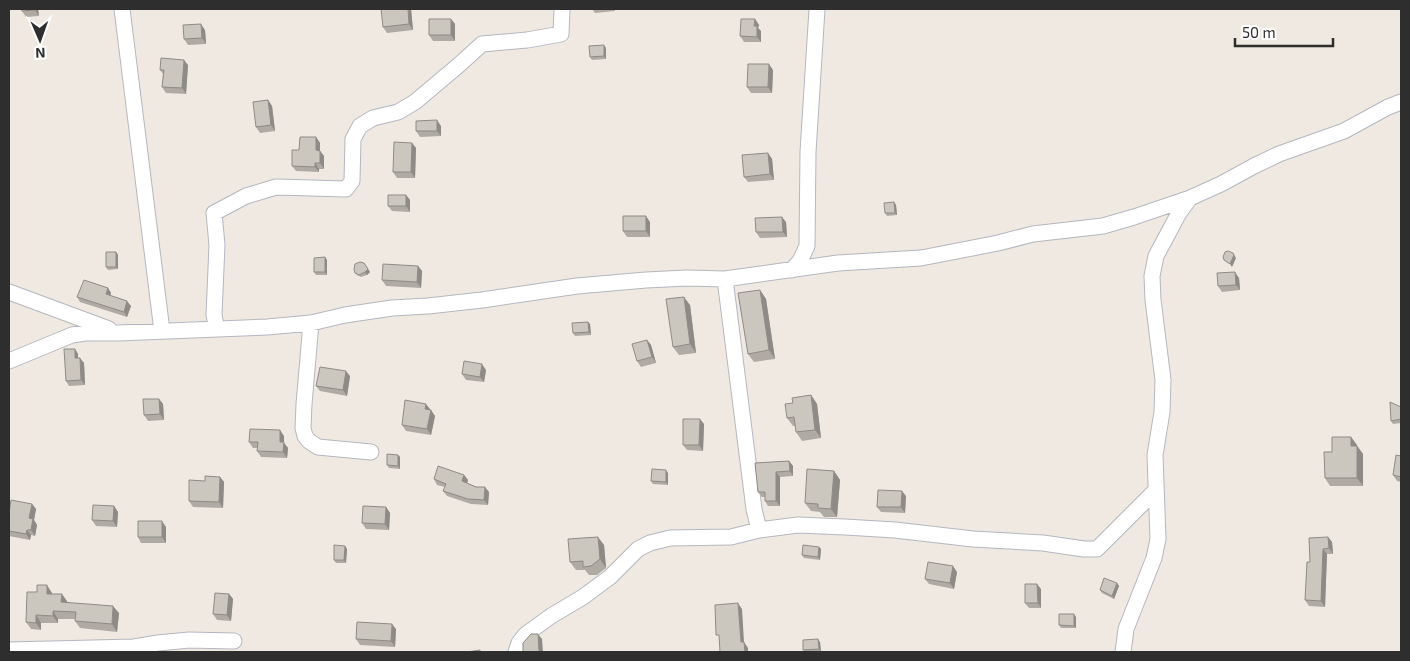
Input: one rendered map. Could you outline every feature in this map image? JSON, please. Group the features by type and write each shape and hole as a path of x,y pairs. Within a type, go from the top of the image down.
{"street":[{"path":"122,9 162,331"},
{"path":"217,329 214,315 217,244 214,214 246,196 276,187 346,189 352,181 353,138 360,126 373,118 398,112 415,102 482,44 527,40 561,34 562,9"},
{"path":"792,270 800,261 806,246 808,152 817,9"},
{"path":"9,361 72,335 86,333 266,327 311,323 345,315 392,308 482,300 577,286 646,280 725,279 838,263 921,258 1033,234 1103,226 1190,198 1280,154 1344,131 1401,102"},
{"path":"1123,652 1126,629 1151,566 1158,532 1155,455 1162,412 1163,380 1153,300 1152,276 1156,256 1179,213 1190,198"},
{"path":"725,279 754,508 759,530"},
{"path":"9,292 118,333"},
{"path":"311,323 304,404 305,436 318,447 371,452"},
{"path":"516,652 524,634 583,597 610,577 638,549 650,543 670,538 731,537 759,530 798,525 895,530 1043,543 1084,549 1097,548 1156,490"},
{"path":"9,650 134,647 188,640 234,641"}],"building":[{"path":"21,9 34,9 35,10 22,11"},
{"path":"381,9 408,9 409,24 383,27"},
{"path":"429,19 451,19 451,35 429,35"},
{"path":"741,19 755,19 754,26 757,26 757,37 740,36"},
{"path":"201,24 202,38 184,39 183,25"},
{"path":"604,45 604,56 590,57 589,46"},
{"path":"161,58 184,60 182,88 162,87 164,70 160,70"},
{"path":"748,64 769,64 768,87 747,87"},
{"path":"268,100 271,125 256,127 253,102"},
{"path":"437,120 437,131 416,131 416,121"},
{"path":"300,137 316,137 316,150 320,151 320,163 315,163 315,167 292,166 292,150 299,150"},
{"path":"394,142 412,143 411,172 393,172"},
{"path":"768,153 770,174 744,177 742,155"},
{"path":"388,195 406,195 406,206 388,206"},
{"path":"894,202 895,213 885,213 884,203"},
{"path":"623,216 646,216 646,231 623,231"},
{"path":"782,217 783,232 756,232 755,218"},
{"path":"1228,251 1234,255 1230,264 1223,257 1225,252"},
{"path":"106,252 116,252 116,267 106,267"},
{"path":"325,257 325,272 314,272 314,258"},
{"path":"364,263 368,269 359,275 355,273 354,269 355,264"},
{"path":"383,264 418,266 417,282 382,280"},
{"path":"1235,272 1236,285 1218,286 1217,273"},
{"path":"84,280 108,288 106,294 127,301 124,312 77,297"},
{"path":"760,290 769,350 748,354 738,293"},
{"path":"684,297 690,344 673,347 666,299"},
{"path":"588,322 589,332 573,333 572,323"},
{"path":"647,340 652,357 637,361 632,344"},
{"path":"64,349 75,349 75,358 80,358 81,380 66,381"},
{"path":"464,361 482,364 480,377 462,374"},
{"path":"320,367 346,371 343,390 316,386"},
{"path":"811,395 815,430 796,432 794,417 787,418 785,404 793,403 792,398"},
{"path":"143,399 159,399 160,414 144,415"},
{"path":"405,400 426,404 425,409 431,410 427,429 402,425"},
{"path":"1390,402 1401,407 1401,419 1391,421"},
{"path":"683,419 700,419 699,445 683,445"},
{"path":"250,429 280,430 280,442 284,442 283,452 257,451 258,442 249,442"},
{"path":"1332,437 1351,437 1351,446 1357,446 1357,478 1325,478 1324,452 1332,452"},
{"path":"387,454 398,455 398,466 387,465"},
{"path":"1396,455 1401,456 1401,477 1393,475"},
{"path":"789,461 790,471 776,472 776,501 765,501 765,492 758,492 755,463"},
{"path":"438,466 464,475 462,481 476,487 485,487 484,500 468,499 443,491 446,484 434,479"},
{"path":"652,469 666,470 666,482 651,481"},
{"path":"807,469 834,471 831,509 818,508 818,504 805,503"},
{"path":"205,476 220,477 219,502 189,501 189,480 205,481"},
{"path":"878,490 902,491 901,507 877,507"},
{"path":"11,500 32,504 29,518 33,519 31,530 27,530 26,534 9,531"},
{"path":"93,505 114,506 113,521 92,520"},
{"path":"363,506 386,507 385,524 362,523"},
{"path":"138,521 162,521 162,537 138,537"},
{"path":"598,537 600,559 591,566 583,567 583,561 570,562 568,539"},
{"path":"1328,537 1329,548 1323,549 1321,601 1305,600 1307,562 1310,562 1309,538"},
{"path":"334,545 345,546 344,560 334,560"},
{"path":"803,545 819,547 818,557 802,555"},
{"path":"928,562 953,566 950,583 925,579"},
{"path":"1104,578 1117,583 1112,596 1100,590"},
{"path":"1025,584 1037,584 1038,603 1025,603"},
{"path":"37,585 47,585 47,594 62,594 61,602 113,606 112,624 75,621 76,612 53,611 53,616 36,615 36,623 26,622 27,592 37,592"},
{"path":"215,593 229,594 227,615 213,614"},
{"path":"738,603 741,642 744,642 745,652 720,652 719,635 716,635 715,605"},
{"path":"1059,614 1074,614 1074,626 1059,625"},
{"path":"357,622 392,624 391,641 356,639"},
{"path":"531,634 538,634 539,652 523,652 523,643"},
{"path":"818,639 819,649 803,650 803,640"}]}
